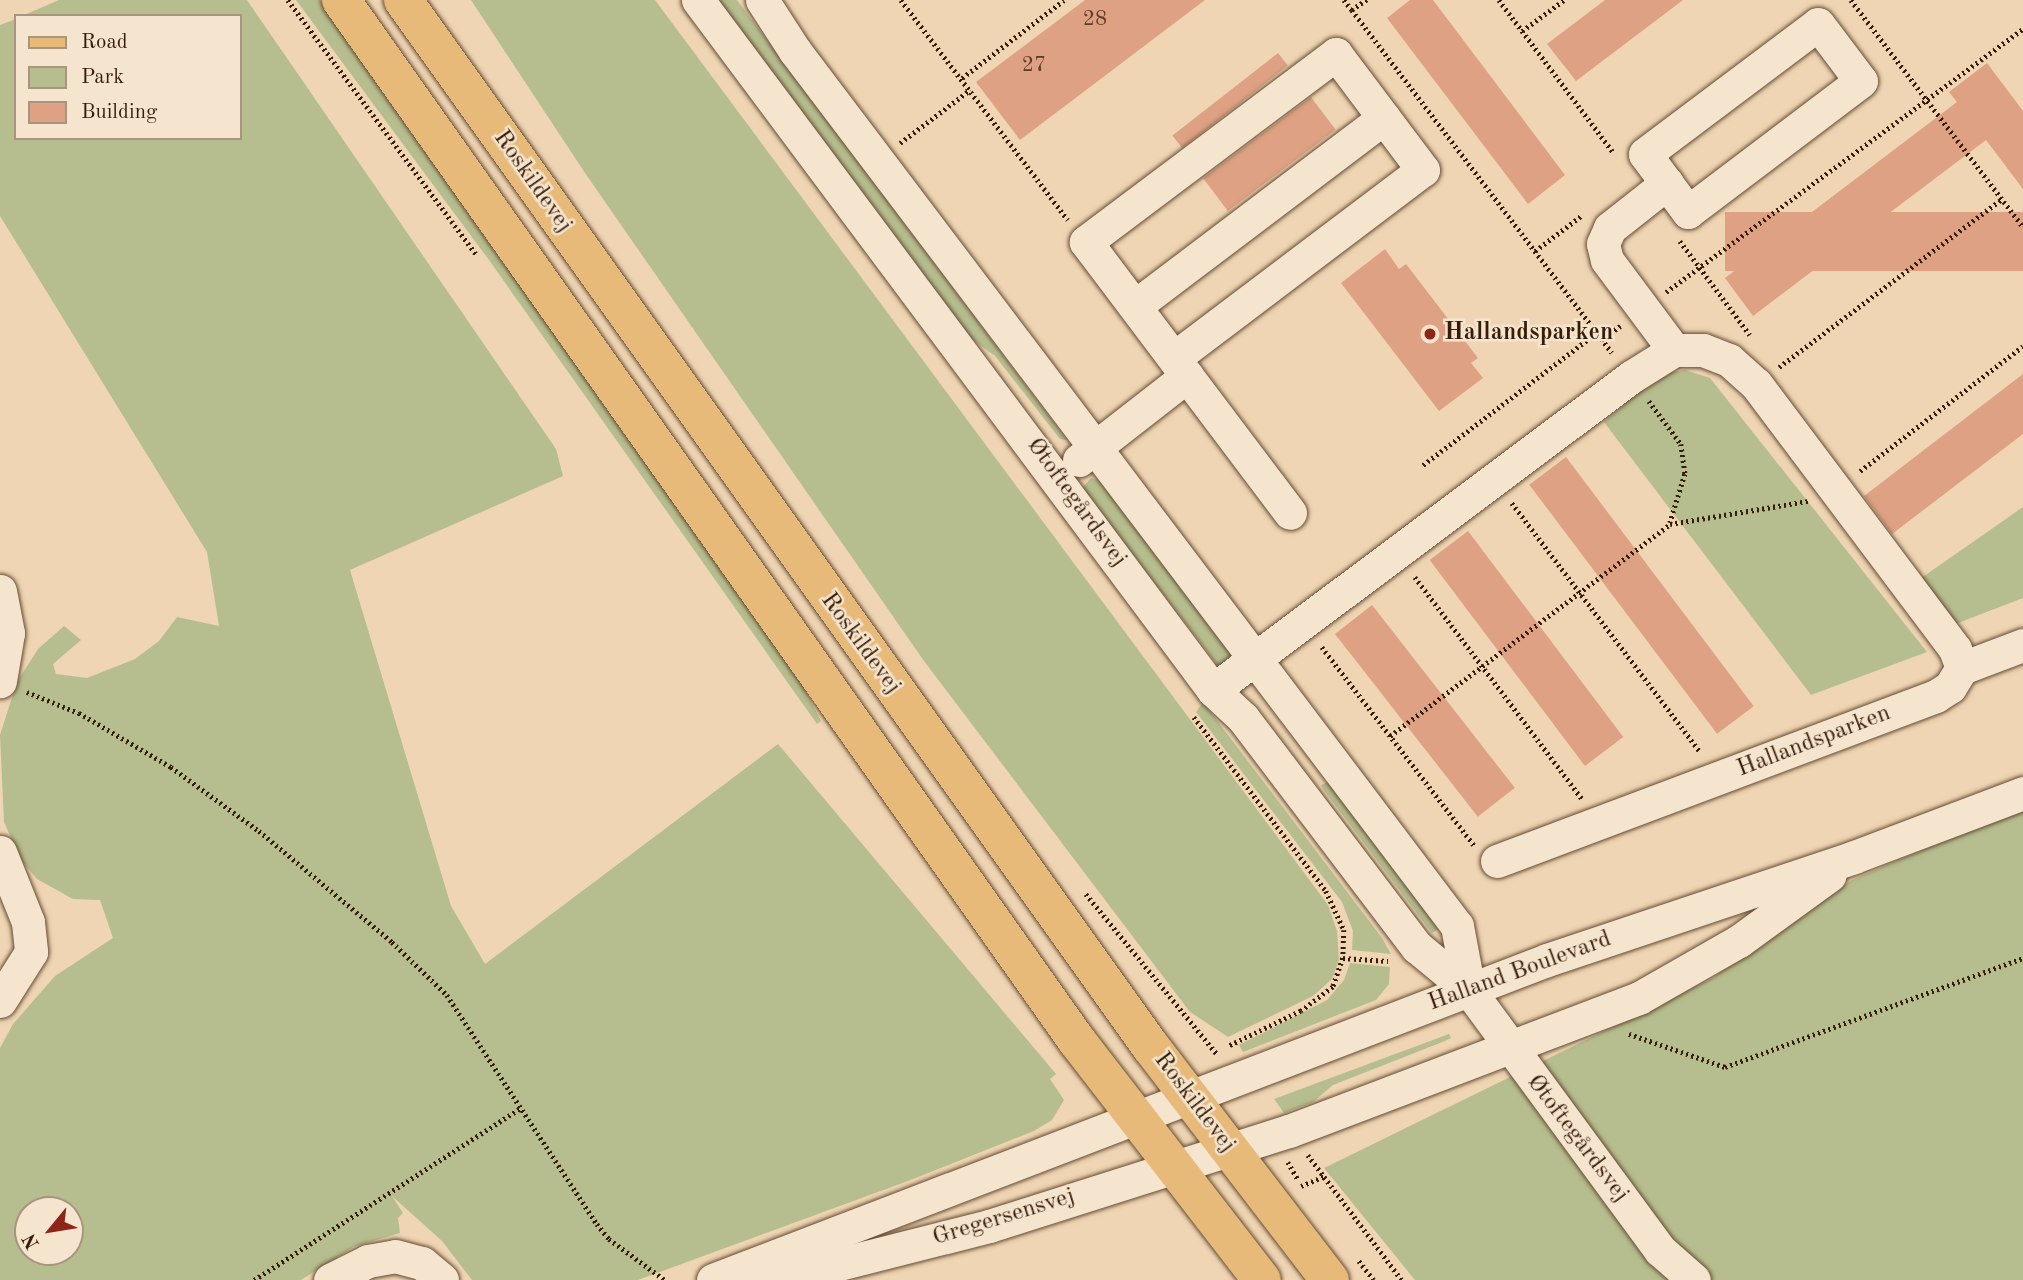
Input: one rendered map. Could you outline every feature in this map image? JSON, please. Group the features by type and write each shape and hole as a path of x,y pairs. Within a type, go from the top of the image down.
{"main road":[{"path":"341,0 834,701 1133,1116 1262,1280"},
{"name":"Roskildevej","path":"403,0 871,659 1189,1096 1330,1280"}],"street":[{"name":"Øtoftegårdsvej","path":"698,0 1058,477 1213,690 1243,718 1417,947 1469,990 1660,1250 1694,1280"},
{"name":"Øtoftegårdsvej","path":"762,0 877,160 1457,926 1469,990"},
{"path":"1818,24 1861,81 1688,212 1667,183 1645,154 1818,24"},
{"path":"1058,477 1095,448 1180,367 1423,170 1336,54 1086,242 1135,306 1180,367 1290,513"},
{"path":"1135,306 1384,118"},
{"path":"1667,183 1604,238 1607,260 1674,350"},
{"path":"1213,690 1631,377 1674,350 1703,350 1729,360 1756,384 1955,649 1962,668"},
{"path":"0,591 8,633 11,686"},
{"name":"Hallandsparken","path":"1497,861 1936,696 1950,687 1962,668 2023,645"},
{"name":"Halland Boulevard","path":"1189,1096 1469,990 1854,857 2023,793"},
{"path":"0,852 28,922 31,952 0,1001"},
{"name":"Halland Boulevard","path":"1229,1149 1289,1131 1639,998 1739,940 1854,857"},
{"name":"Gregersensvej","path":"713,1280 1189,1096"},
{"name":"Gregersensvej","path":"776,1280 934,1240 1229,1149"},
{"path":"918,1202 934,1240"},
{"path":"330,1280 368,1261 396,1256 422,1263 442,1280"}],"path":[{"path":"901,0 1086,242"},
{"path":"962,79 1064,0"},
{"path":"1344,0 1681,444 1685,474 1670,524"},
{"path":"1352,10 1367,0"},
{"path":"1522,31 1564,0"},
{"path":"1851,0 2023,227"},
{"path":"1601,340 2023,29"},
{"path":"877,160 970,90"},
{"path":"1756,384 2002,199"},
{"path":"1423,465 1597,333"},
{"path":"1390,736 1578,590 1670,524 1821,499 2023,346"},
{"path":"1494,480 1720,778"},
{"path":"1397,554 1600,822"},
{"path":"1304,624 1488,864 1497,861"},
{"path":"11,686 79,713 171,767 259,831 392,942 447,995 603,1231 666,1280"},
{"path":"1213,690 1187,708 1326,891 1344,930 1343,958 1333,987 1301,1011 1216,1052"},
{"path":"1343,958 1388,961"},
{"path":"1624,1033 1725,1068 2023,958"},
{"path":"1228,1046 1248,1073"},
{"path":"254,1280 522,1108"},
{"path":"1289,1131 1402,1280"},
{"path":"1301,1186 1324,1176"}],"green space":[{"path":"59,0 247,0 556,449 563,476 350,570 451,906 485,964 778,744 1056,1074 1050,1079 1064,1100 1052,1120 1034,1131 908,1181 638,1280 472,1280 442,1241 392,1196 403,1213 398,1218 400,1233 353,1247 301,1280 0,1280 0,1048 13,1024 55,976 113,938 100,900 73,899 37,879 21,860 4,822 0,735 17,682 38,649 64,626 81,640 53,664 56,674 87,678 135,659 159,641 177,617 219,626 207,552 0,216 0,25 14,20 14,140 242,140 242,14 27,14"},
{"path":"296,0 320,0 349,40 792,665 821,721 817,724 489,260"},
{"path":"471,0 655,0 1328,905 1337,931 1339,960 1332,979 1313,996 1228,1037 1190,1012 924,661 585,173"},
{"path":"709,0 737,0 1067,440 1060,439 995,356 969,337"},
{"path":"1685,370 1710,378 1927,652 1811,695 1604,422 1660,374"},
{"path":"1091,478 1099,480 1231,654 1220,668 1082,488"},
{"path":"2023,507 2023,598 1953,625 1917,581"},
{"path":"1203,702 1382,938 1391,954 1352,950 1353,931 1342,902 1196,712"},
{"path":"1328,782 1439,929 1432,933 1323,789 1321,785"},
{"path":"2023,807 2023,1280 1415,1280 1324,1168 1713,978 1852,880"},
{"path":"1350,963 1390,967 1389,984 1376,1000 1243,1052 1239,1045 1327,1000 1344,980"},
{"path":"1449,1034 1451,1038 1445,1041 1333,1085 1313,1102 1284,1113 1274,1099"}],"building":[{"path":"1085,0 1205,0 1020,140 976,82"},
{"path":"1410,0 1433,0 1565,175 1528,204 1387,18"},
{"path":"1605,0 1683,0 1576,81 1547,44"},
{"path":"1278,53 1288,66 1182,148 1172,135"},
{"path":"1987,63 2023,111 2023,189 1986,140 1753,316 1725,278 1957,102 1949,92"},
{"path":"1311,97 1336,130 1228,211 1203,178"},
{"path":"1725,212 2023,212 2023,271 1725,271"},
{"path":"1385,249 1399,269 1406,264 1478,358 1471,363 1483,378 1439,411 1341,283"},
{"path":"2023,374 2023,434 1892,534 1864,496"},
{"path":"1566,457 1754,706 1717,734 1529,485"},
{"path":"1468,531 1623,737 1585,766 1430,560"},
{"path":"1372,605 1515,788 1478,817 1335,634"}],"place":[{"name":"Hallandsparken","path":"1430,334"}]}
